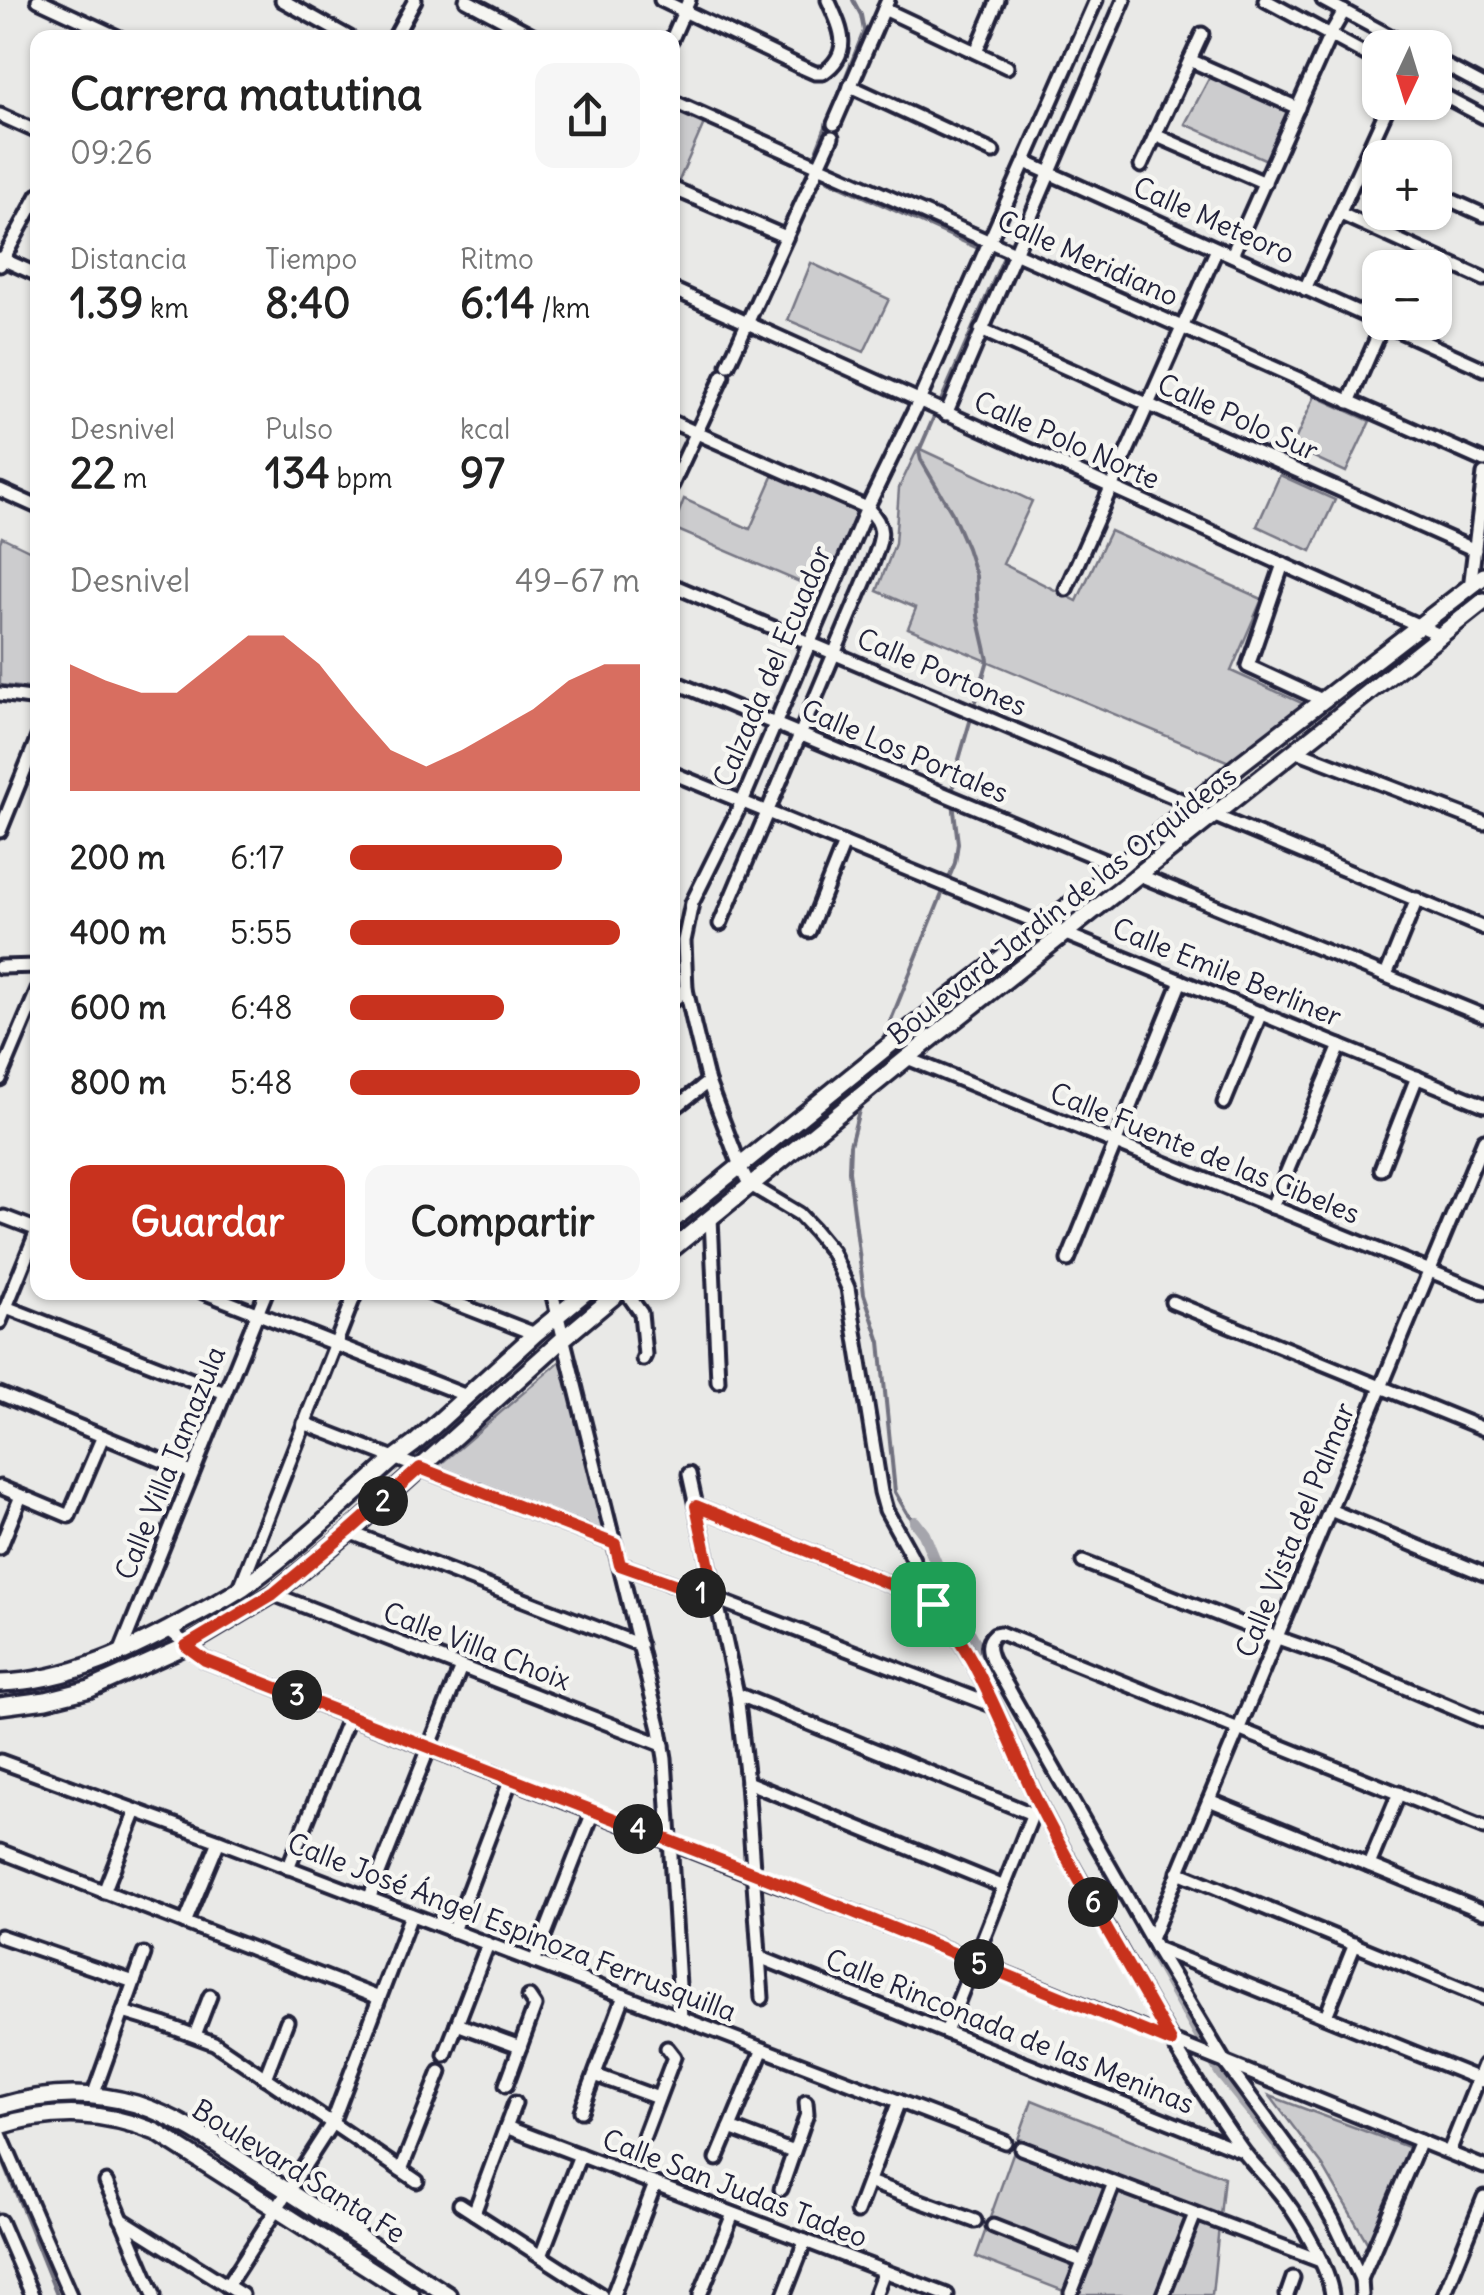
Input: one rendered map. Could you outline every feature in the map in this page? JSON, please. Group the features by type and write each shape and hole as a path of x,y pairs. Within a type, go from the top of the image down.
{"street":[{"path":"38,0 103,30"},
{"path":"282,0 336,30"},
{"path":"398,30 414,0"},
{"path":"466,0 523,30"},
{"path":"660,0 687,6 815,73 823,73 835,62 842,39 843,32 828,0"},
{"path":"976,52 998,0"},
{"name":"Calzada del Ecuador","path":"749,1184 708,1082 686,989 684,941 692,903 742,802 867,508 1096,0"},
{"path":"946,414 1124,0"},
{"path":"1265,0 1362,52"},
{"path":"1324,0 1379,30"},
{"path":"680,467 818,166 886,5 1007,67"},
{"path":"676,30 687,6"},
{"path":"1232,256 1344,11"},
{"path":"1142,166 1202,34"},
{"path":"1190,60 1298,108"},
{"path":"1452,69 1484,86"},
{"path":"850,86 993,152"},
{"path":"1452,100 1484,117"},
{"name":"Calle Meridiano","path":"680,105 1484,461"},
{"path":"0,114 30,128"},
{"path":"1156,135 1265,183"},
{"name":"Calle Meteoro","path":"1025,162 1306,289 1362,163"},
{"path":"680,191 786,237"},
{"path":"1452,201 1484,216"},
{"path":"30,209 1,261 30,272"},
{"path":"1341,214 1484,278"},
{"path":"1066,589 1217,249"},
{"path":"1306,289 1362,314"},
{"name":"Calle Polo Norte","path":"680,293 1442,636"},
{"name":"Calle Polo Sur","path":"981,330 1475,550"},
{"path":"1349,402 1376,340"},
{"path":"1419,340 1484,369"},
{"path":"680,426 867,508"},
{"path":"1470,588 1484,474"},
{"path":"0,490 30,503"},
{"name":"Calzada del Ecuador","path":"720,924 880,542 878,518 867,508"},
{"path":"1283,564 1248,666 1322,700"},
{"name":"Boulevard Jardín de las Orquídeas","path":"680,1215 907,1031 1045,926 1322,700 1484,576"},
{"name":"Calle Portones","path":"680,587 1192,805"},
{"name":"Boulevard Jardín de las Orquídeas","path":"680,1242 1484,600"},
{"name":"Calle Los Portales","path":"680,685 1118,867"},
{"path":"0,694 30,698"},
{"path":"1297,751 1484,824"},
{"path":"0,831 4,812 30,755"},
{"name":"Calle Emile Berliner","path":"680,777 1484,1104"},
{"path":"1215,816 1484,928"},
{"path":"809,931 844,843"},
{"path":"1140,875 1484,1016"},
{"path":"1386,975 1417,900"},
{"path":"0,967 30,966"},
{"path":"1068,1260 1181,981"},
{"path":"680,994 686,989"},
{"path":"0,1079 30,1008"},
{"path":"1224,1103 1261,1014"},
{"path":"1272,1207 1340,1046"},
{"name":"Calle Fuente de las Cibeles","path":"908,1058 1484,1293"},
{"path":"1380,1169 1417,1077"},
{"path":"680,1104 708,1082"},
{"name":"Calle Vista del Palmar","path":"1153,1944 1178,1872 1484,1140"},
{"path":"749,1184 798,1214 832,1252 843,1275 851,1297 880,1492 933,1604"},
{"path":"4,1217 30,1226"},
{"path":"711,1217 718,1381"},
{"path":"0,1322 30,1247"},
{"path":"224,1300 467,1396"},
{"name":"Calle Villa Tamazula","path":"120,1653 263,1300"},
{"path":"239,1590 353,1300"},
{"path":"448,1300 535,1334"},
{"path":"555,1300 663,1745 681,2018"},
{"path":"0,1683 57,1675 120,1653 239,1590 414,1444 576,1300"},
{"path":"0,1706 90,1689 186,1646 273,1594 612,1300"},
{"path":"629,1300 641,1313 643,1359"},
{"path":"1172,1302 1484,1429"},
{"path":"6,1307 226,1394"},
{"path":"0,1394 192,1473"},
{"path":"304,1424 615,1544"},
{"path":"0,1487 69,1516 103,1436"},
{"path":"690,1474 737,1694 762,1998"},
{"path":"0,1548 21,1496"},
{"path":"696,1506 921,1597 944,1616 994,1706 1035,1808 1171,2042 1243,2152 1286,2200 1321,2262 1332,2295"},
{"path":"1330,1510 1484,1574"},
{"path":"348,1532 640,1645"},
{"path":"1083,1562 1335,1658 1484,1720"},
{"path":"620,1565 994,1706"},
{"name":"Calle Villa Choix","path":"273,1594 663,1745"},
{"path":"168,1630 205,1660 841,1907 1484,2167"},
{"path":"1362,2295 1360,2279 1306,2172 1221,2061 988,1649 990,1638 1000,1634 1484,1828"},
{"path":"369,1900 461,1667"},
{"path":"737,1694 1035,1808"},
{"path":"288,1868 350,1716"},
{"name":"Calle José Ángel Espinoza Ferrusquilla","path":"0,1761 1005,2142"},
{"path":"453,1931 511,1779"},
{"path":"746,1782 1002,1886"},
{"path":"1369,1865 1399,1793"},
{"path":"1209,1800 1484,1912"},
{"path":"946,2032 1035,1808"},
{"path":"104,1892 136,1811"},
{"path":"534,1962 593,1812"},
{"path":"185,1924 219,1842"},
{"path":"0,1851 379,1998"},
{"path":"1178,1872 1484,1998"},
{"path":"227,2286 332,2124 411,1915"},
{"path":"0,1936 134,1982"},
{"path":"445,2056 488,1944"},
{"path":"1153,1944 1481,2080"},
{"path":"1326,2016 1355,1944"},
{"path":"93,2096 144,1954"},
{"name":"Calle Rinconada de las Meninas","path":"760,1957 1243,2152"},
{"path":"195,2035 210,1996"},
{"path":"582,2112 624,1996"},
{"path":"506,2084 535,2006 529,1997"},
{"path":"124,2012 214,2043 417,2181"},
{"path":"265,2078 286,2021"},
{"path":"457,2024 520,2047"},
{"path":"644,2136 674,2058 667,2048"},
{"path":"718,2159 763,2050"},
{"path":"1449,2152 1484,2065"},
{"path":"401,2170 440,2072"},
{"path":"595,2074 658,2098"},
{"name":"Boulevard Santa Fe","path":"0,2106 51,2096 93,2096 135,2104 164,2116 208,2140 448,2295"},
{"path":"857,2212 899,2101"},
{"path":"781,2189 807,2114 806,2102"},
{"path":"474,2212 515,2103"},
{"name":"Boulevard Santa Fe","path":"0,2130 36,2117 70,2113 128,2122 170,2139 411,2295"},
{"name":"Calle San Judas Tadeo","path":"506,2127 947,2295"},
{"path":"730,2128 793,2152"},
{"path":"0,2130 70,2295"},
{"path":"1360,2279 1420,2141"},
{"path":"1021,2148 1321,2262"},
{"path":"542,2256 580,2156"},
{"path":"106,2182 154,2295"},
{"path":"868,2182 975,2221"},
{"path":"1071,2293 1114,2183"},
{"path":"613,2295 656,2184"},
{"path":"1444,2295 1484,2198"},
{"path":"460,2204 601,2295"},
{"path":"700,2295 733,2214"},
{"path":"1163,2295 1195,2214"},
{"path":"122,2219 242,2295"},
{"path":"0,2221 32,2295"},
{"path":"993,2226 1084,2262"},
{"path":"784,2295 805,2241"},
{"path":"874,2295 884,2271"},
{"path":"1287,2295 1293,2278"}],"shaded area":[{"path":"1211,75 1290,111 1269,161 1185,124"},
{"path":"680,110 705,121 680,178"},
{"path":"811,263 889,299 864,352 788,320"},
{"path":"1315,396 1370,421 1346,472 1292,447"},
{"path":"918,448 1032,501 1003,564 1077,601 1110,531 1262,599 1231,671 1304,704 1229,762 908,628 916,608 877,591 895,544 899,488"},
{"path":"775,472 861,512 823,592 680,531 680,510 684,499 750,529"},
{"path":"1280,475 1335,500 1311,551 1257,526"},
{"path":"2,537 30,551 30,688 0,685"},
{"path":"565,1357 611,1537 437,1467"},
{"path":"1270,2096 1413,2149 1371,2249 1323,2166"},
{"path":"1032,2100 1224,2177 1212,2295 1074,2295 976,2257"}],"waterway":[{"path":"817,149 864,31 853,0"},
{"path":"828,180 980,249"},
{"path":"948,880 958,843 953,780 988,660 978,616 976,576 967,548 919,451 1003,259"},
{"path":"880,1047 944,889"},
{"path":"866,1084 873,1065"},
{"path":"861,1103 850,1145 849,1171 864,1294 880,1342 895,1492 915,1522"},
{"path":"915,1522 924,1534 953,1604 994,1675"},
{"path":"1153,1953 1221,2074 1297,2168"},
{"path":"0,2153 57,2295"}],"route":[{"path":"420,1468 615,1544 620,1565 716,1599 696,1506 933,1604 971,1661 1038,1802 1171,2042 841,1907 205,1660 186,1646 273,1594 420,1468"}]}
